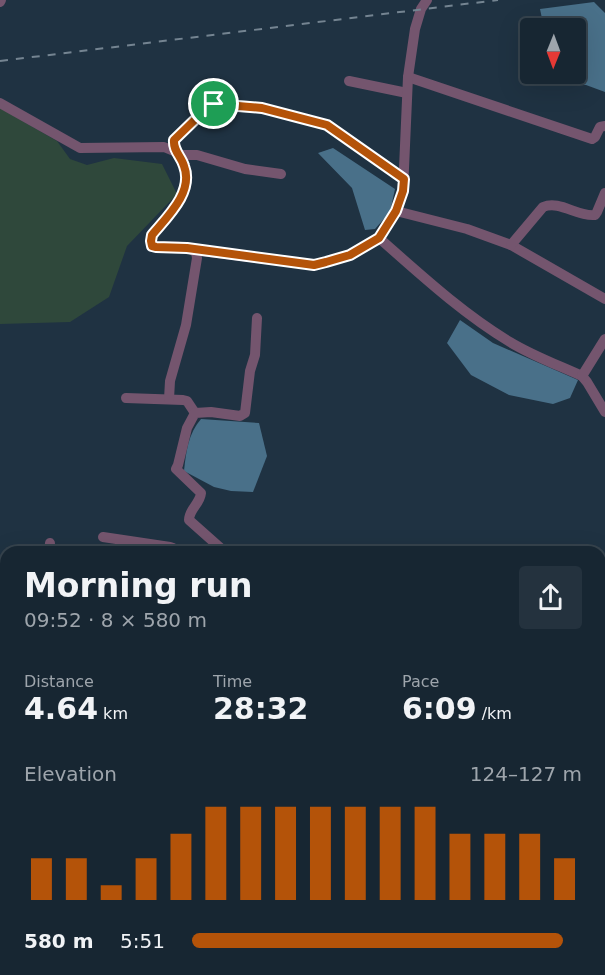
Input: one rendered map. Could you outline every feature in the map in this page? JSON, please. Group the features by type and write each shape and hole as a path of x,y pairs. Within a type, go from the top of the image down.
{"street":[{"path":"404,179 327,125 262,108 214,104 174,140 177,153 186,171 184,192 152,235 152,246 187,248 314,265 350,255 379,238 396,211 403,191 404,179 408,77 415,29 421,9 427,0"},
{"path":"408,77 592,139 600,127 605,126"},
{"path":"349,81 407,93"},
{"path":"0,102 80,148 164,147 177,153 197,155 246,170 281,174"},
{"path":"511,245 543,207 554,205 585,215 595,215 605,193"},
{"path":"396,211 467,229 511,245 605,299"},
{"path":"379,238 433,286 474,318 512,343 582,376 605,412"},
{"path":"169,399 170,381 186,325 197,258 193,250"},
{"path":"195,413 211,412 240,416 245,413 250,371 255,355 257,318"},
{"path":"582,376 605,339"},
{"path":"126,398 186,401 195,413"},
{"path":"195,413 187,428 176,469 201,493 200,499 190,513 189,520 216,546"},
{"path":"103,537 163,546"}],"green space":[{"path":"0,108 57,141 70,159 87,165 114,158 162,164 177,194 127,246 109,297 70,322 0,324"}],"water":[{"path":"594,2 605,13 605,92 586,85 571,84 586,84 586,18 542,18 540,9"},
{"path":"333,148 395,189 390,212 375,229 365,230 352,188 318,153"},
{"path":"460,320 493,343 578,380 570,398 553,404 509,395 471,375 447,343"},
{"path":"201,419 259,423 267,456 253,492 231,491 214,487 184,471 190,437"}],"railway":[{"path":"0,61 498,0"}],"route":[{"path":"214,104 262,108 327,125 404,179 403,191 396,211 379,238 350,255 314,265 187,248 152,246 152,235 181,199 186,184 186,171 176,152 174,140 214,104"}]}
